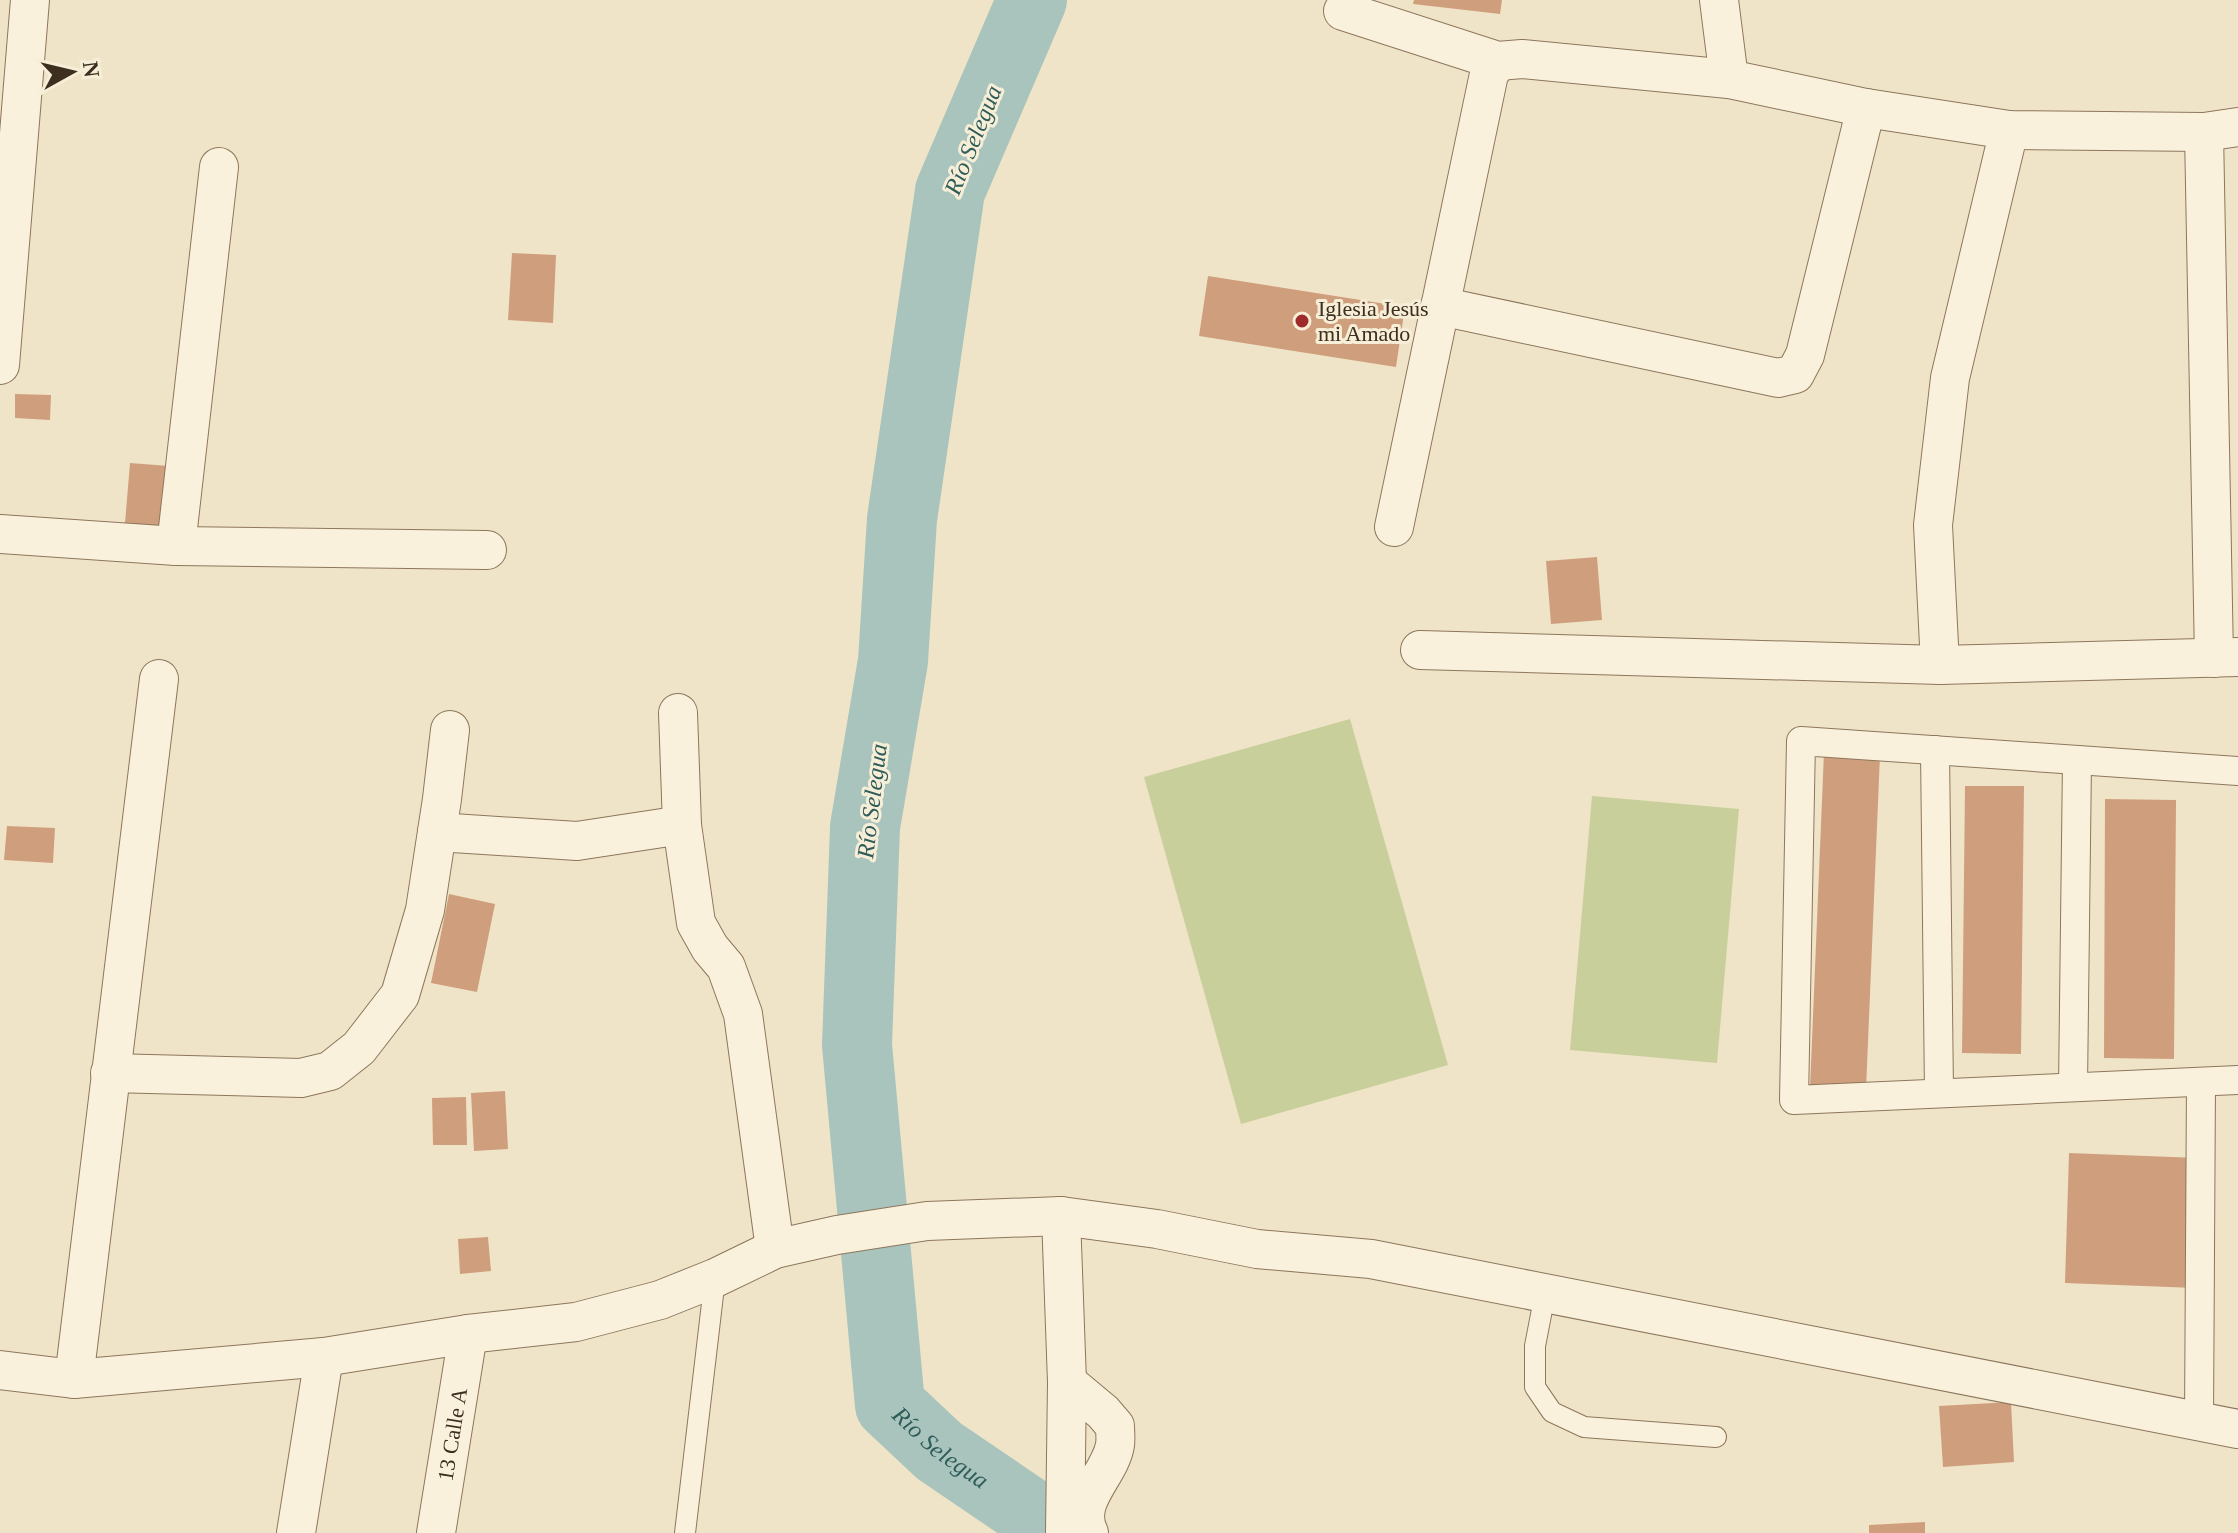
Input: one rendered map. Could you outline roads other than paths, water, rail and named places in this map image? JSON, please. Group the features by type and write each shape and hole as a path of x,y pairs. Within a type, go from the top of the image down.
{"street":[{"path":"0,365 30,0"},
{"path":"1719,0 1729,79"},
{"path":"1343,11 1498,61 1522,59 1729,79 1866,108 2009,130 2221,129 2226,657 1940,665 1420,650"},
{"path":"1394,527 1489,74 1498,61"},
{"path":"1440,306 1778,378 1795,374 1805,355 1866,108"},
{"path":"1940,665 1933,525 1950,378 2009,130"},
{"path":"176,546 219,167"},
{"path":"0,534 176,546 487,550"},
{"path":"74,1379 159,679"},
{"path":"678,713 682,825 696,923 710,948 726,967 743,1014 775,1249"},
{"path":"110,1073 301,1078 330,1071 359,1048 400,995 425,910 450,730"},
{"path":"2238,771 1801,741 1794,1100 2238,1080"},
{"path":"1935,750 1939,1093"},
{"path":"2073,1087 2077,760"},
{"path":"437,832 577,841 682,825"},
{"path":"2199,1421 2201,1082"},
{"path":"1061,1216 1067,1382 1065,1533"},
{"path":"0,1370 74,1379 324,1357 468,1334 576,1322 660,1300 775,1249 837,1235 927,1221 1061,1216 1157,1229 1257,1249 1371,1259 2238,1429"},
{"name":"13 Calle A","path":"436,1533 468,1334"},
{"path":"296,1533 324,1357"},
{"path":"1067,1382 1115,1426 1115,1447 1085,1508 1085,1524 1089,1533"}],"lane":[{"path":"685,1533 715,1278"},
{"path":"1545,1294 1535,1346 1535,1387 1552,1412 1584,1427 1716,1437"}],"waterway":[{"name":"Río Selegua","path":"1032,0 950,191 902,519 893,661 865,827 857,1045 890,1405 939,1451 1042,1521 1065,1533"}],"place":[{"name":"Iglesia Jesús mi Amado","path":"1302,321"}]}
